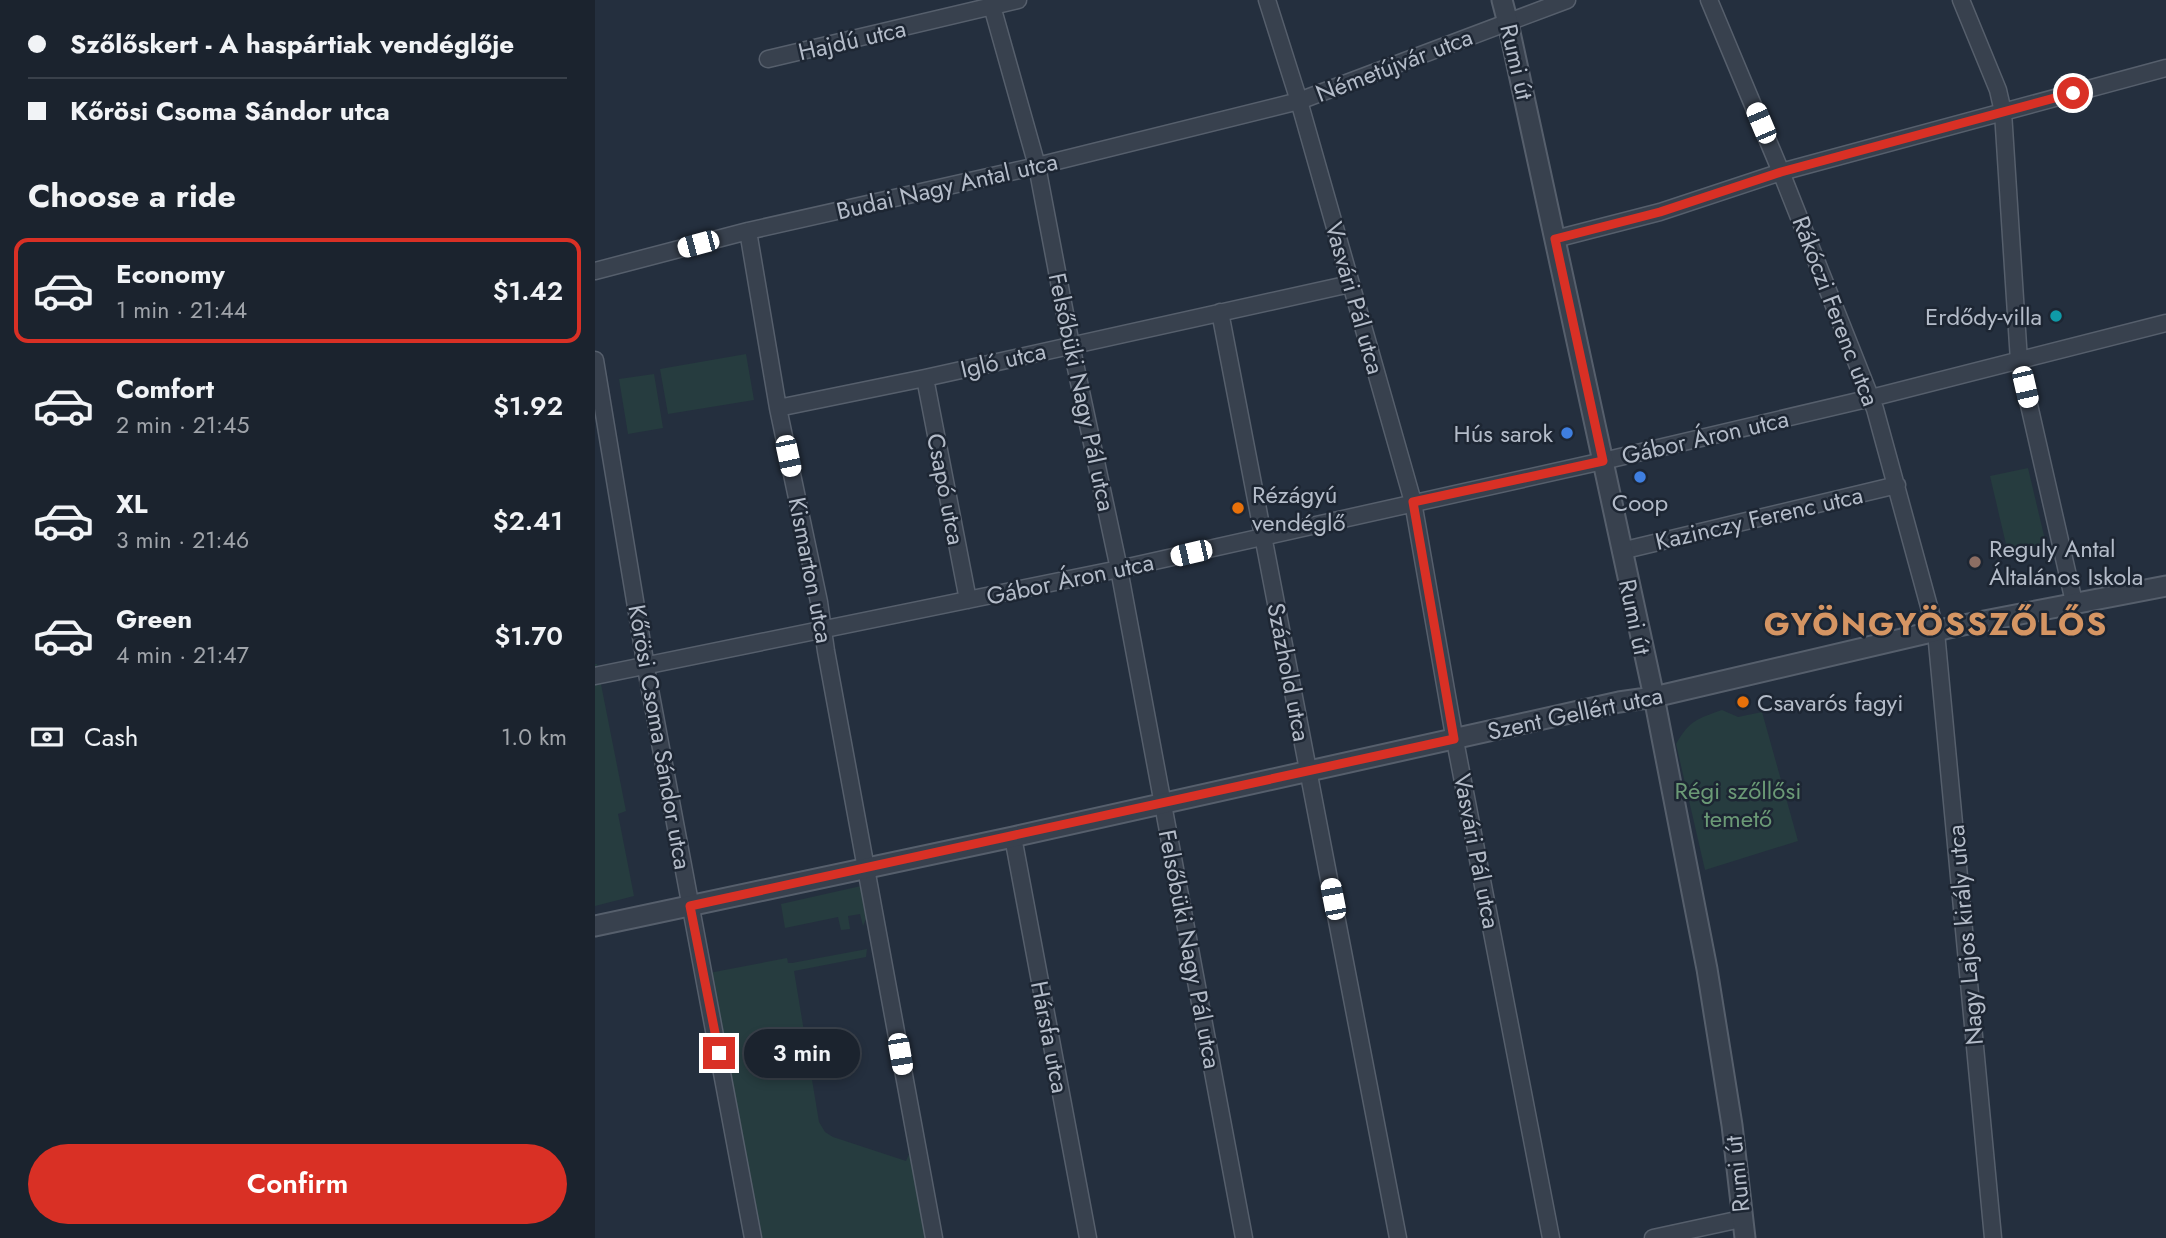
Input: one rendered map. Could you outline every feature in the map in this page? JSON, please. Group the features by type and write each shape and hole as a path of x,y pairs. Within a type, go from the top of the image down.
{"street":[{"name":"Hajdú utca","path":"768,60 1018,0"},
{"name":"Vasvári Pál utca","path":"1267,0 1299,101 1413,502 1454,739 1551,1238"},
{"name":"Rumi út","path":"1502,0 1654,697 1718,1027 1743,1228"},
{"name":"Németújvár utca","path":"1299,101 1567,0"},
{"name":"Rákóczi Ferenc utca","path":"1709,0 1871,398 1936,632"},
{"path":"1961,0 1998,90 2003,112 2019,361 2074,602"},
{"name":"Felsőbüki Nagy Pál utca","path":"992,6 1037,166 1071,345 1119,569 1244,1238"},
{"path":"1555,239 1660,212 1781,172 2166,68"},
{"name":"Budai Nagy Antal utca","path":"595,271 748,231 1037,166 1299,101"},
{"name":"Kismarton utca","path":"748,231 778,408 819,602 934,1238"},
{"name":"Igló utca","path":"778,408 1350,284"},
{"name":"Százhold utca","path":"1220,312 1398,1238"},
{"name":"Gábor Áron utca","path":"595,676 1119,569 1603,461 1871,398 2166,323"},
{"name":"Kőrösi Csoma Sándor utca","path":"595,360 646,665 753,1238"},
{"name":"Csapó utca","path":"925,378 968,600"},
{"name":"Kazinczy Ferenc utca","path":"1621,551 1897,485"},
{"name":"Szent Gellért utca","path":"595,926 1013,837 1619,702 1654,697 2074,602 2166,587"},
{"name":"Nagy Lajos király utca","path":"1936,632 1993,1238"},
{"name":"Hársfa utca","path":"1013,837 1088,1238"},
{"path":"1653,1238 1743,1228"}],"green space":[{"path":"746,354 754,400 668,414 660,369"},
{"path":"654,374 663,428 628,434 619,379"},
{"path":"2028,468 2046,544 2008,553 1990,476"},
{"path":"595,664 626,811 618,814 634,896 595,906"},
{"name":"Régi szőllősi temető","path":"1722,710 1738,717 1762,712 1798,841 1705,870 1676,744 1695,721"},
{"path":"861,886 867,917 863,926 860,914 848,916 850,929 841,930 838,917 785,928 781,904"},
{"path":"867,949 866,957 794,971 819,1122 825,1132 833,1137 906,1161 910,1152 926,1238 756,1238 709,973 787,958 788,963 792,963"}],"place":[{"name":"Erdődy-villa","path":"2056,316"},
{"name":"Hús sarok","path":"1567,433"},
{"name":"Coop","path":"1640,477"},
{"name":"Rézágyú vendéglő","path":"1238,508"},
{"name":"Reguly Antal Általános Iskola","path":"1975,562"},
{"name":"Csavarós fagyi","path":"1743,702"}],"district":[{"name":"GYÖNGYÖSSZŐLŐS","path":"1936,624"}],"route":[{"path":"719,1053 690,906 1454,739 1413,502 1603,461 1555,239 1660,212 1781,172 2073,93"}]}
